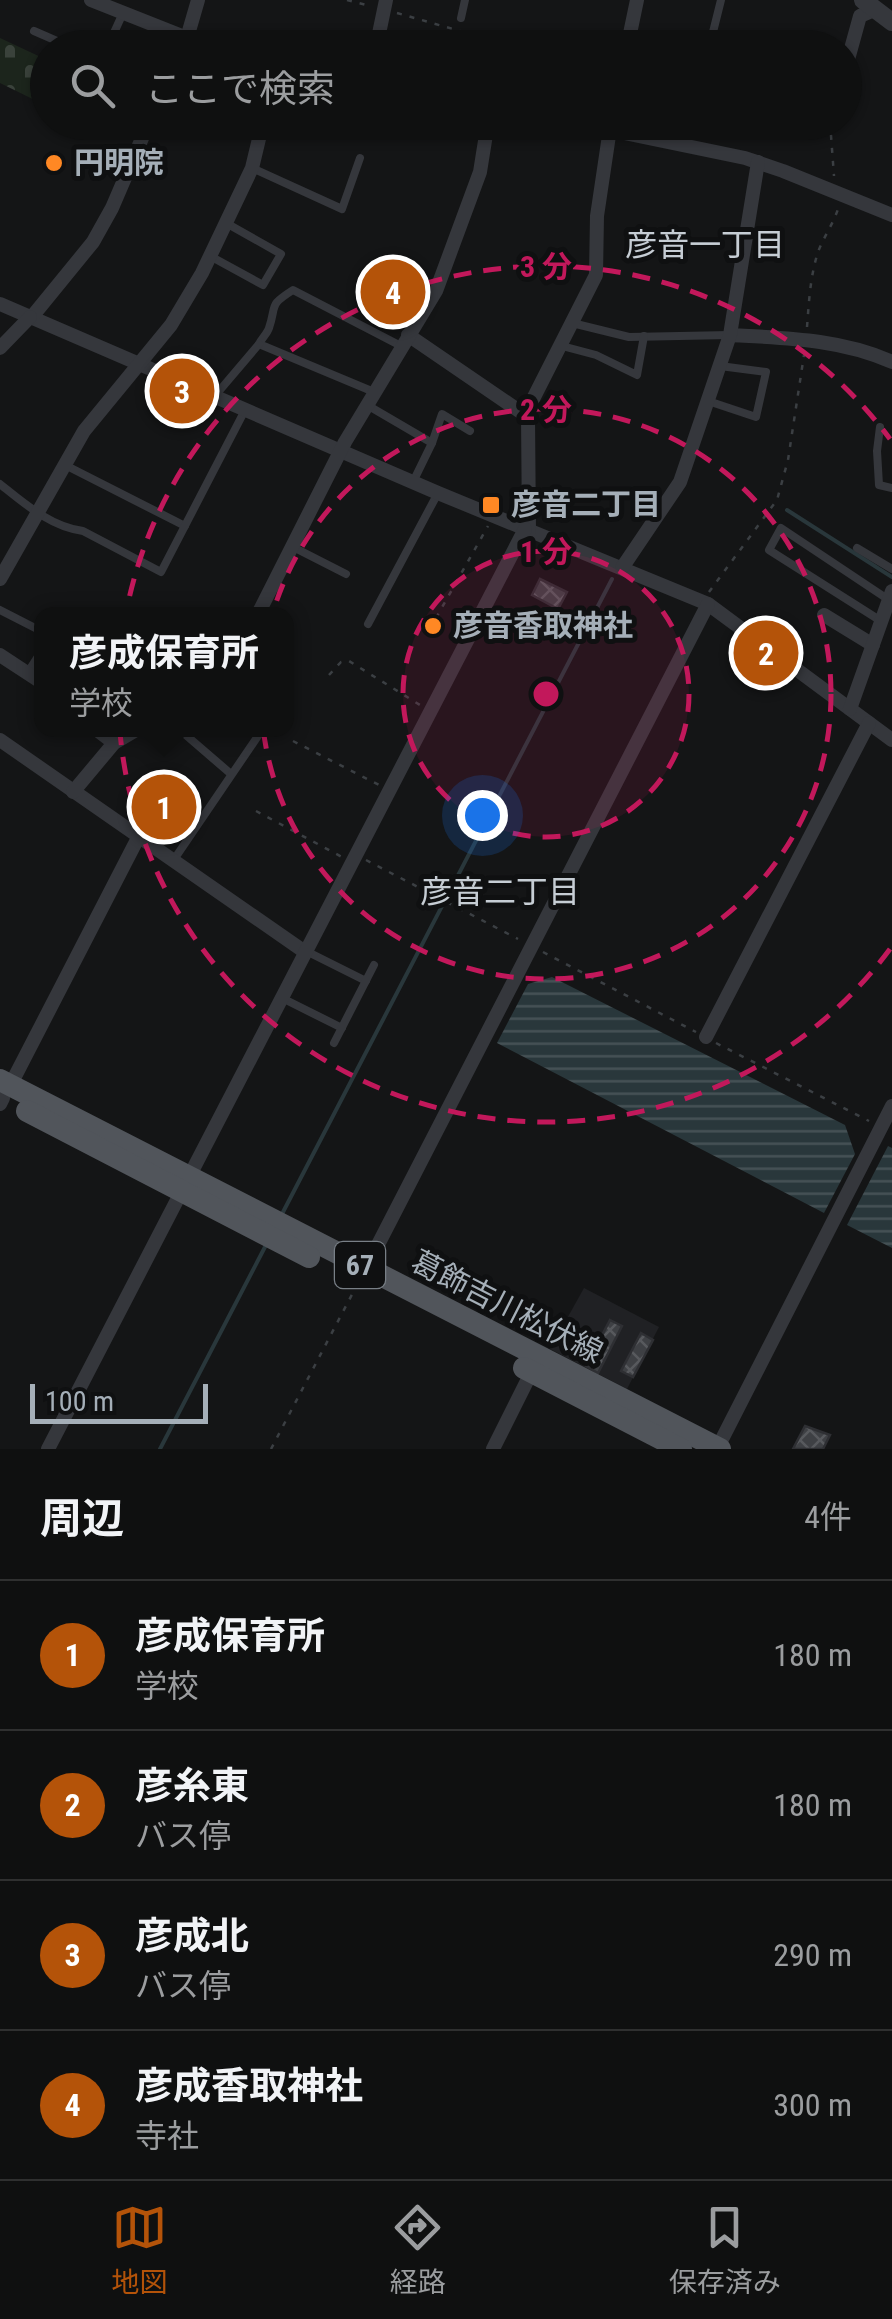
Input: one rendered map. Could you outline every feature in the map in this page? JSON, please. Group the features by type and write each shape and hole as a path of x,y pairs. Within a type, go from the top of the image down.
{"main road":[{"name":"葛飾吉川松伏線","path":"3,1093 718,1449"},
{"name":"葛飾吉川松伏線","path":"362,1275 532,1372 681,1449"}],"street":[{"path":"92,0 160,30"},
{"path":"188,30 198,0"},
{"path":"631,30 637,0"},
{"path":"380,30 386,5"},
{"path":"856,30 869,5 892,22"},
{"path":"0,348 93,242 141,140"},
{"path":"0,579 84,431 171,325 226,223 252,168 259,140"},
{"path":"262,607 341,451 436,291 480,172 485,140"},
{"path":"48,1449 527,530 528,417 531,403 596,275 597,216 608,140"},
{"path":"665,140 758,162 892,216"},
{"path":"622,568 680,482 720,366 730,335 758,162"},
{"path":"0,304 493,516 708,599 892,740"},
{"path":"730,335 806,340 870,352 892,362"},
{"path":"405,341 528,417"},
{"path":"850,709 890,596"},
{"path":"362,1275 708,599"},
{"path":"824,615 873,645"},
{"path":"0,655 34,676"},
{"path":"706,1038 869,723"},
{"path":"106,737 114,743"},
{"path":"73,792 114,743 124,737"},
{"path":"2,746 305,952"},
{"path":"3,1093 139,836"},
{"path":"718,1449 892,1106"},
{"path":"493,1449 532,1372"}],"lane":[{"path":"461,18 464,0"},
{"path":"714,30 721,0"},
{"path":"115,30 122,13"},
{"path":"252,168 342,209 360,158"},
{"path":"210,256 264,286 281,254 226,223"},
{"path":"214,396 269,328 270,310 293,290 405,341"},
{"path":"572,323 629,337 730,335"},
{"path":"560,345 596,355 637,375 644,336"},
{"path":"258,344 370,399 432,443"},
{"path":"708,400 756,416 766,372 720,366"},
{"path":"0,484 37,514 71,530 83,531 161,572 245,410"},
{"path":"413,482 442,414 470,431"},
{"path":"880,427 879,485 892,488"},
{"path":"64,464 186,526"},
{"path":"368,624 438,493"},
{"path":"881,621 769,550 781,528 890,596"},
{"path":"293,546 346,574"},
{"path":"856,548 892,569"},
{"path":"0,610 34,627"},
{"path":"28,672 34,663"},
{"path":"188,737 231,774"},
{"path":"173,861 257,737"},
{"path":"305,952 366,981"},
{"path":"334,1043 374,965"},
{"path":"282,998 342,1028"}],"path":[{"path":"347,0 386,5 460,30"},
{"path":"708,599 777,500 788,460 811,278 820,248 834,225 838,193 832,140"},
{"path":"436,618 493,516"},
{"path":"329,675 341,662 349,662 430,711"},
{"path":"293,741 389,790"},
{"path":"256,811 352,862"},
{"path":"706,1038 882,1128"},
{"path":"271,1449 362,1275"}],"shaded area":[{"path":"552,977 845,1125 855,1154 824,1213 497,1043 528,984"},
{"path":"888,1146 892,1148 892,1248 847,1225"},
{"path":"584,1288 659,1327 627,1389 550,1349"}],"green space":[{"path":"0,38 30,52 30,98 0,83"}],"building":[{"path":"391,280 407,297 400,305 394,300 391,304 380,295"},
{"path":"540,579 567,592 558,609 532,595"},
{"path":"433,618 439,624 433,635 426,627"},
{"path":"610,1320 622,1326 598,1373 586,1366"},
{"path":"641,1333 653,1340 633,1377 621,1371"},
{"path":"805,1426 830,1435 823,1449 793,1449"}],"waterway":[{"path":"787,510 892,577"},
{"path":"282,1214 612,579"},
{"path":"160,1449 266,1245"}],"place":[{"name":"円明院","path":"54,163"},
{"name":"彦成香取神社","path":"393,292"},
{"name":"彦成北","path":"182,391"},
{"name":"彦音二丁目","path":"491,505"},
{"name":"彦音香取神社","path":"433,626"},
{"name":"彦糸東","path":"766,653"},
{"name":"彦成保育所","path":"164,807"}],"district":[{"name":"彦音一丁目","path":"705,245"},
{"name":"彦音二丁目","path":"500,892"}]}
